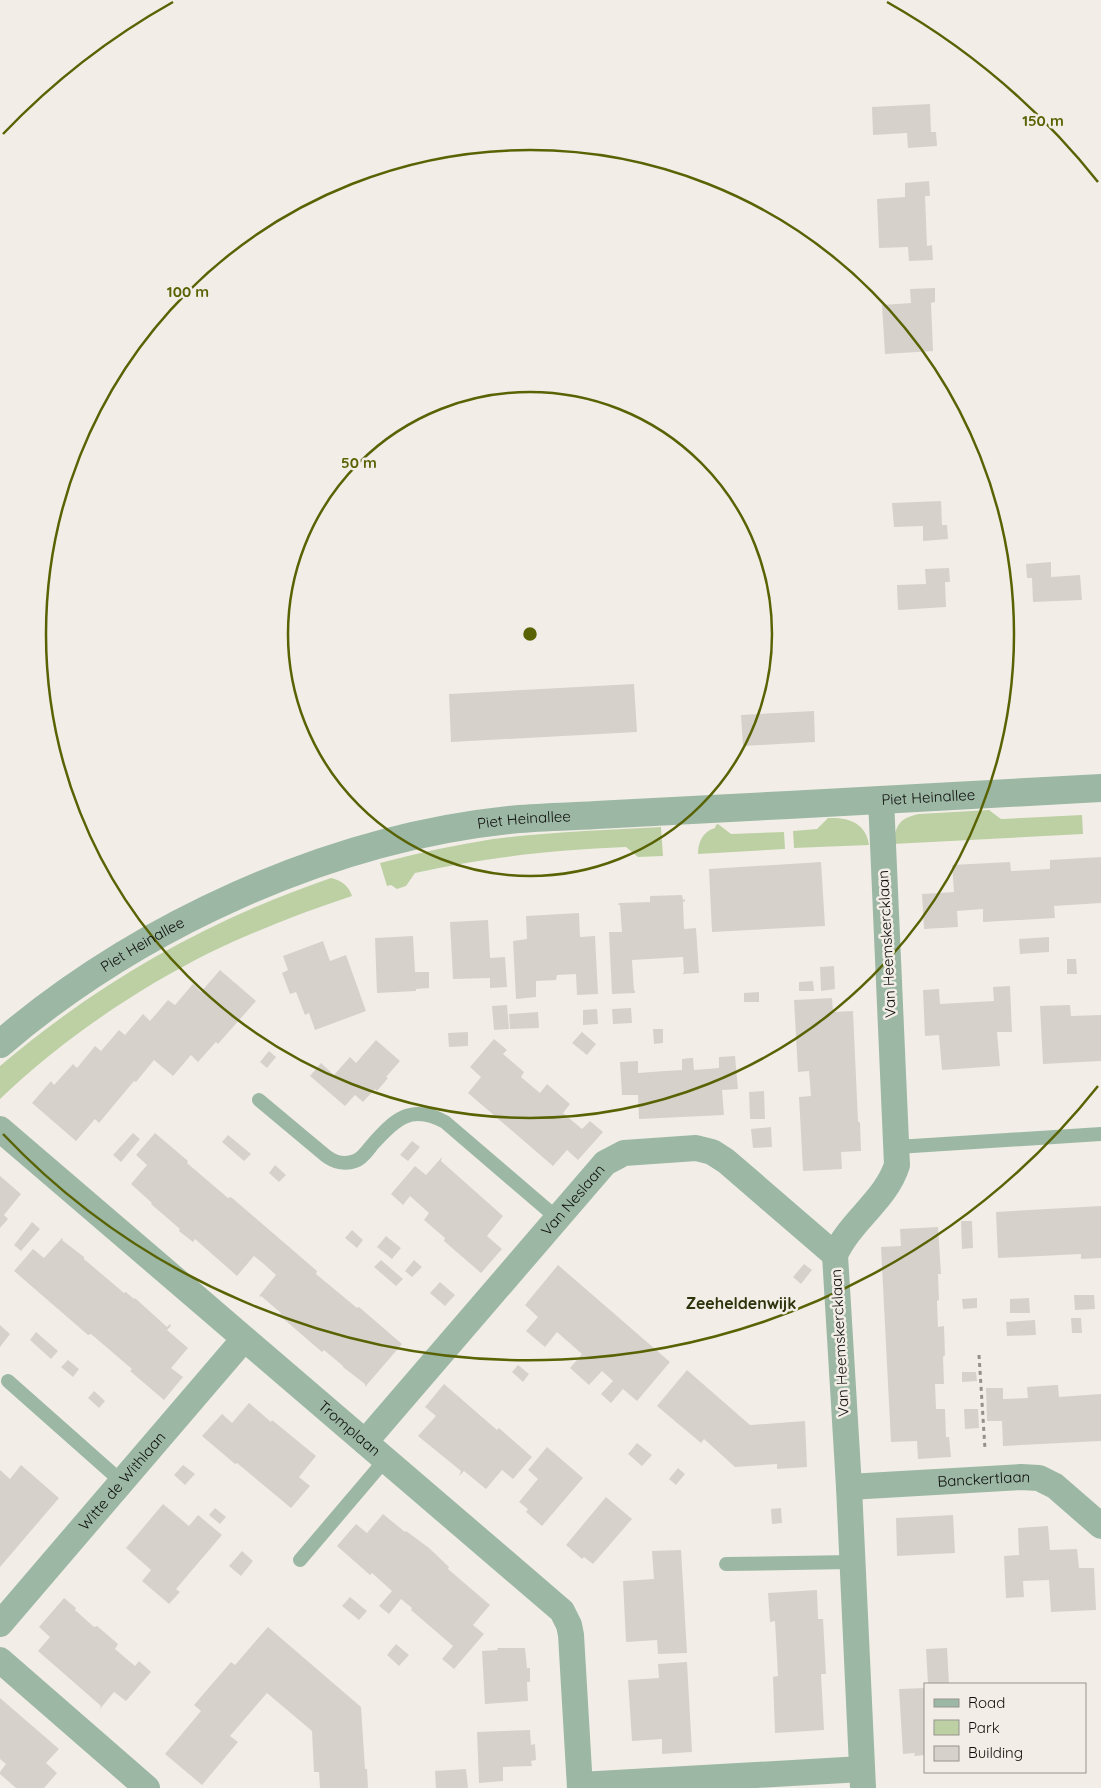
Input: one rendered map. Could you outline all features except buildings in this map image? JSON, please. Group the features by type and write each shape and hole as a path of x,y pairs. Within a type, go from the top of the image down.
{"street":[{"name":"Piet Heinallee","path":"0,1044 52,1002 99,970 164,932 242,894 315,865 403,839 508,820 1101,788"},
{"name":"Van Heemskercklaan","path":"863,1779 849,1487 835,1255 841,1241 893,1178 897,1164 880,799"},
{"name":"Tromplaan","path":"0,1128 562,1611 569,1625 580,1787"},
{"name":"Van Neslaan","path":"365,1442 605,1163 624,1153 696,1148 712,1152 726,1161 835,1255"},
{"name":"Witte de Withlaan","path":"0,1624 244,1339"},
{"name":"Banckertlaan","path":"849,1487 1021,1477 1039,1478 1055,1486 1101,1526"},
{"path":"0,1660 147,1788"},
{"path":"580,1787 863,1779"}],"lane":[{"path":"260,1100 326,1156 334,1161 344,1163 356,1161 389,1126 401,1118 417,1114 433,1115 445,1122 557,1218"},
{"path":"897,1147 1101,1134"},
{"path":"8,1381 122,1482"},
{"path":"300,1560 385,1460"},
{"path":"726,1564 852,1562"}],"path":[{"path":"979,1355 985,1452"}],"green space":[{"path":"989,810 1001,819 1082,815 1083,834 893,844 897,827 903,820 912,816"},
{"path":"828,818 854,822 864,831 869,845 794,848 793,831 817,829"},
{"path":"718,824 731,834 784,832 785,849 698,854 699,845 704,834 715,828"},
{"path":"661,827 663,856 638,857 626,847 520,855 415,873 406,886 397,889 391,885 387,886 380,863 493,839"},
{"path":"331,878 344,884 352,896 246,936 211,952 155,983 100,1018 48,1056 0,1099 0,1066 76,1007 157,956 198,934 241,913"}],"district":[{"name":"Zeeheldenwijk","path":"741,1303"}]}
